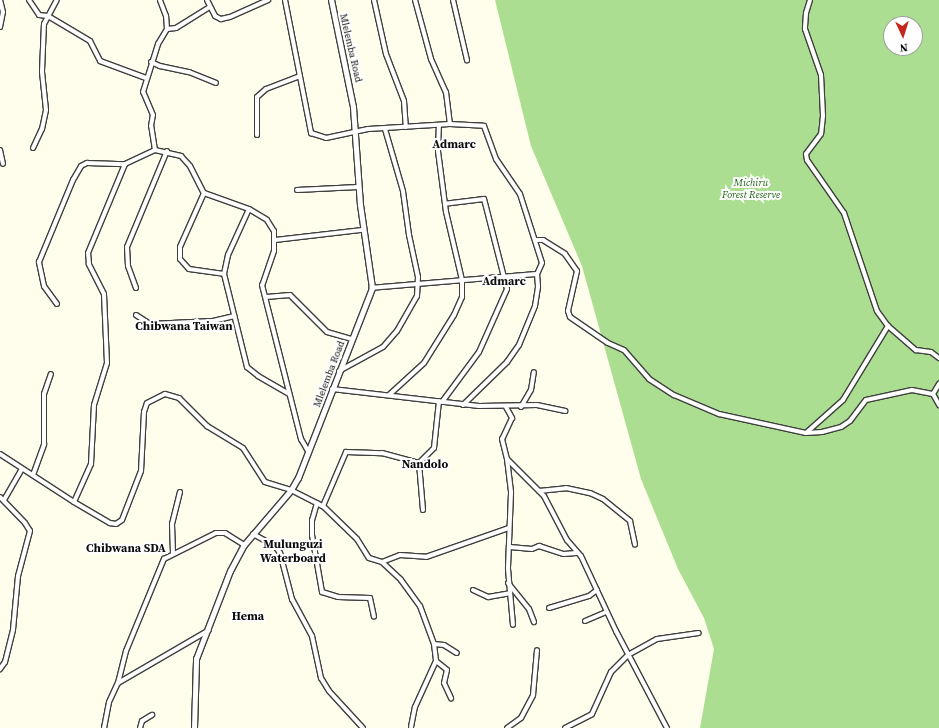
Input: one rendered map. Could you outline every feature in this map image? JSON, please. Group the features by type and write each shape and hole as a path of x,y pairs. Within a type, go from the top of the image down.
{"street":[{"path":"0,0 3,12 0,27"},
{"path":"29,0 37,13 48,16 90,41 100,61 146,78"},
{"path":"33,148 42,129 46,110 42,71 43,28 57,0"},
{"path":"155,150 152,115 143,92 146,78 166,29 166,16 160,0"},
{"path":"207,0 209,7 217,18 225,19 268,0"},
{"path":"285,0 311,133 326,138 356,130 450,124 484,126 496,159 520,194 536,240 542,263 537,274 538,286 535,306 519,345 507,362 463,405"},
{"name":"Mlelemba Road","path":"194,728 196,659 209,630 234,562 244,545 291,490 309,453 332,389 372,288 362,230 358,187 356,130 350,80 331,0"},
{"path":"374,0 386,54 404,101 406,127"},
{"path":"415,0 431,59 446,92 450,124"},
{"path":"453,0 467,60"},
{"path":"810,0 806,13 805,29 820,70 823,116 821,134 806,157 827,192 844,213 877,311 888,326 916,350 931,352 939,358"},
{"path":"166,29 176,28 209,7"},
{"path":"152,62 160,66 189,72 216,83"},
{"path":"257,135 257,97 266,89 300,76"},
{"path":"389,395 420,366 454,315 462,297 462,280 445,204 438,151 440,125"},
{"path":"339,371 376,352 388,342 415,301 419,285 403,191 385,129"},
{"path":"0,150 3,164"},
{"path":"56,304 44,286 39,262 73,180 81,166 87,163 125,164 155,150 167,151 185,159 204,193 249,209 270,223 275,240 274,254 262,280 301,439 309,453"},
{"path":"136,288 128,266 127,247 167,151"},
{"path":"74,502 91,464 95,399 107,363 104,294 89,264 88,253 125,164"},
{"path":"297,190 358,187"},
{"path":"204,193 180,248 180,259 189,269 224,274"},
{"path":"423,510 419,463 434,448 440,401 472,363 487,338 506,289 484,200 445,204"},
{"path":"249,209 228,255 224,274 247,367 258,376 289,394"},
{"path":"275,240 362,230"},
{"path":"536,240 544,240 565,254 577,271 568,311 570,317 608,343 624,350 660,388 719,414 806,433 822,432 841,427 850,421 866,400 912,390 933,394 939,404"},
{"path":"372,288 537,274"},
{"path":"266,296 290,295 327,332 352,339"},
{"path":"136,315 150,324 213,321 234,316"},
{"path":"806,433 843,400 888,326"},
{"path":"521,407 530,390 534,372"},
{"path":"33,475 44,444 44,390 51,374"},
{"path":"933,394 939,384"},
{"path":"332,389 463,405 506,407 537,405 565,411"},
{"path":"0,454 74,502 110,523 121,522 142,466 145,408 151,399 164,394 179,398 206,426 243,448 265,482 291,490 323,506 357,539 369,558 382,562 415,596 434,644 436,661 415,707 411,727"},
{"path":"506,407 512,418 502,439 508,459 511,493 508,582 513,625"},
{"path":"323,506 346,452 382,453 419,463"},
{"path":"508,459 540,491 597,590 606,612 667,728"},
{"path":"0,669 5,662 14,626 18,576 30,531 28,525 2,498 22,468"},
{"path":"540,491 566,488 590,493 602,500 630,522 635,544"},
{"path":"173,552 172,524 180,492"},
{"path":"317,503 312,520 312,535 322,592 338,597 370,598 374,617"},
{"path":"382,562 400,555 426,556 509,528"},
{"path":"104,728 109,702 118,683 126,651 159,567 164,559 173,552 219,532 244,545"},
{"path":"253,534 275,546 280,553 292,599 312,636 321,678 329,691 363,728"},
{"path":"510,547 532,549 540,546 564,554 576,553"},
{"path":"508,582 529,609 534,622"},
{"path":"473,590 488,597 510,593"},
{"path":"549,608 589,596 597,590"},
{"path":"585,621 606,612"},
{"path":"118,683 152,662 171,654 186,641 209,630"},
{"path":"565,728 592,714 610,672 628,655 657,638 699,633"},
{"path":"434,644 444,645 457,652"},
{"path":"507,728 521,718 533,695 537,650"},
{"path":"436,661 447,670 444,683 452,698"},
{"path":"140,728 142,721 152,714"}],"green space":[{"name":"Michiru Forest Reserve","path":"495,0 939,0 939,728 700,728 714,649 704,618 678,569 641,479 582,266 531,146"}],"district":[{"name":"Admarc","path":"454,145"},
{"name":"Admarc","path":"504,282"},
{"name":"Chibwana Taiwan","path":"184,327"},
{"name":"Nandolo","path":"425,465"},
{"name":"Chibwana SDA","path":"126,549"},
{"name":"Mulunguzi Waterboard","path":"293,552"},
{"name":"Hema","path":"248,617"}]}
